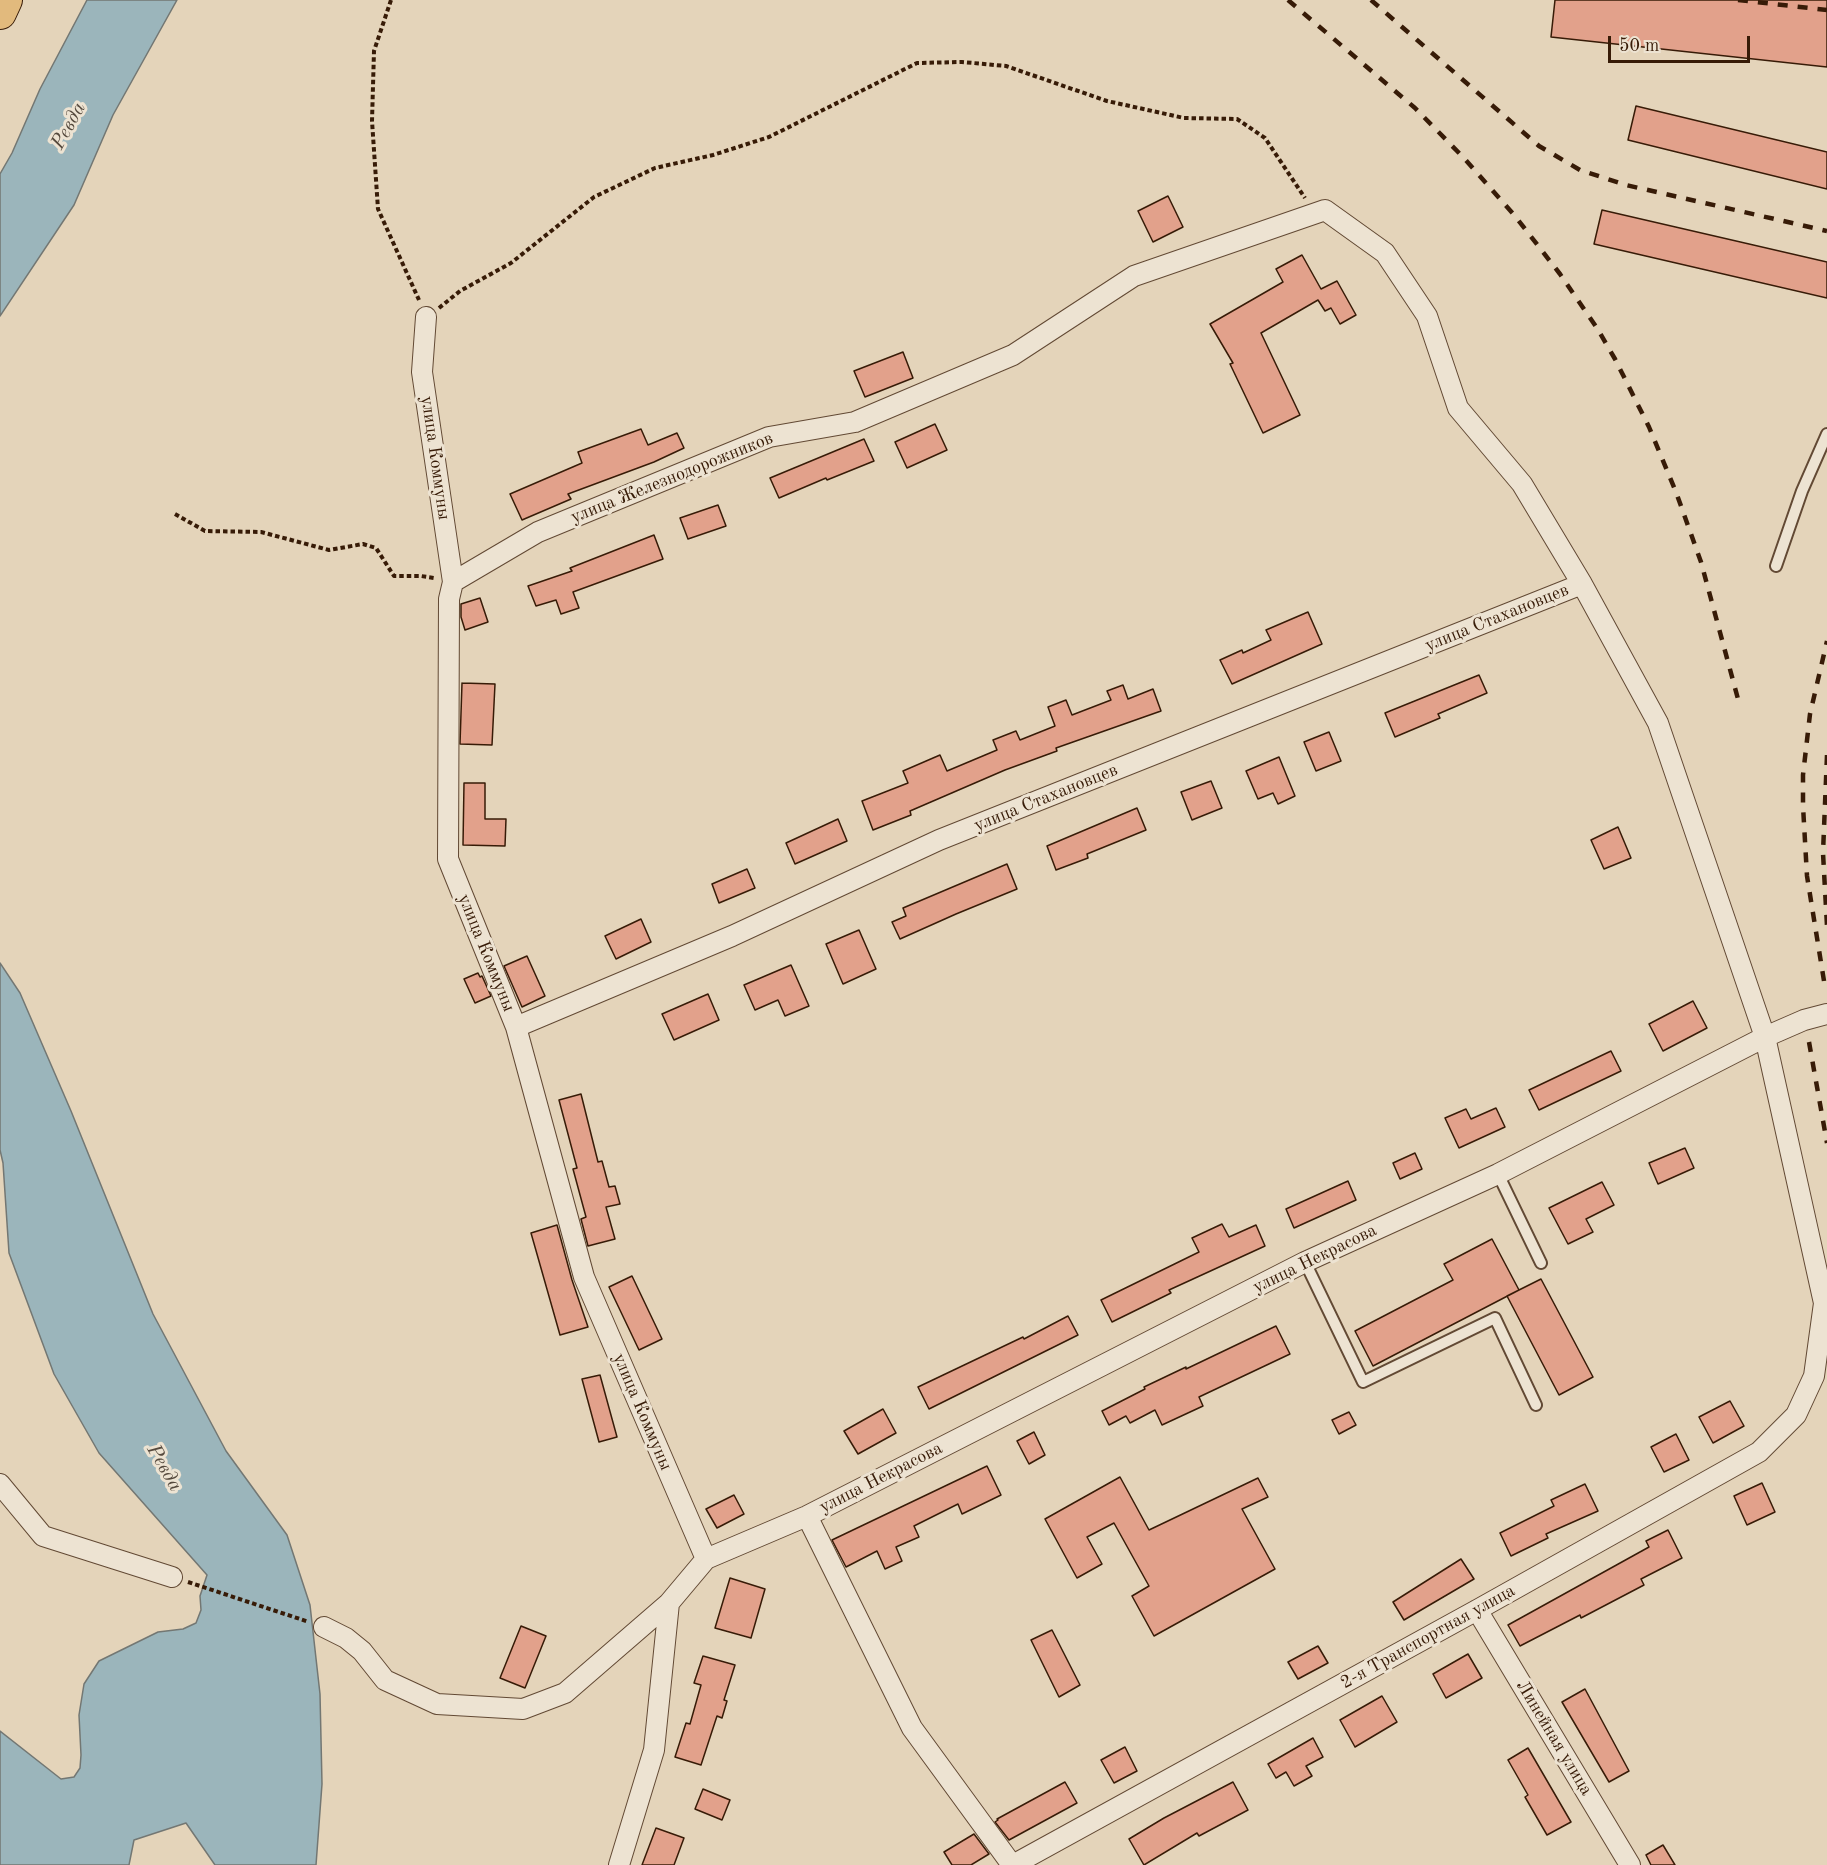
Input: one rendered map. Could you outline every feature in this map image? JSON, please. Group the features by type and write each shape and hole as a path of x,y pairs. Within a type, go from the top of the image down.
{"main road":[{"path":"0,13 6,0"}],"street":[{"name":"улица Железнодорожников","path":"453,582 538,532 769,437 855,422 1013,355 1134,276 1320,212"},
{"name":"2-я Транспортная улица","path":"1012,1865 1477,1610 1759,1452 1796,1415 1814,1376 1824,1303 1765,1037 1658,723 1582,584 1521,484 1458,408 1426,316 1385,253 1320,212"},
{"name":"улица Коммуны","path":"426,317 422,372 453,582 449,599 448,859 516,1027 584,1277 706,1559"},
{"name":"улица Стахановцев","path":"516,1027 732,936 939,840 1582,584"},
{"name":"улица Некрасова","path":"807,1516 1305,1262 1498,1174 1765,1037 1804,1020 1827,1014"},
{"path":"0,1484 43,1536 172,1577"},
{"path":"324,1628 346,1638 362,1651 384,1680 437,1704 523,1709 566,1693 669,1603 706,1559 807,1516 912,1728 1012,1865"},
{"path":"619,1865 654,1750 669,1603"},
{"name":"Линейная улица","path":"1477,1610 1630,1865"}],"lane":[{"path":"1776,566 1802,491 1827,434"},
{"path":"1498,1174 1541,1263"},
{"path":"1305,1262 1363,1382 1496,1318 1536,1405"}],"path":[{"path":"391,0 374,51 372,121 378,209 426,317 460,291 511,263 594,197 655,168 713,155 769,137 917,63 962,62 1006,66 1107,101 1184,118 1237,119 1265,138 1320,212"},
{"path":"176,514 205,531 261,532 329,550 363,544 376,548 394,576 421,576 453,582"},
{"path":"172,1577 324,1628"}],"water":[{"name":"Ревда","path":"87,0 177,0 113,115 74,205 0,316 0,174 12,153 40,89"},
{"name":"Ревда","path":"0,963 20,993 71,1111 153,1314 226,1451 287,1535 310,1605 320,1694 322,1784 316,1865 215,1865 186,1823 134,1840 129,1865 0,1865 0,1731 61,1779 74,1777 80,1768 79,1715 84,1684 99,1661 158,1632 183,1629 196,1623 201,1610 200,1596 207,1575 99,1453 54,1374 9,1253 3,1163 0,1150"}],"building":[{"path":"1555,0 1827,0 1827,67 1551,37"},
{"path":"1636,106 1827,152 1827,189 1628,140"},
{"path":"1168,196 1183,227 1153,242 1138,211"},
{"path":"1602,210 1827,262 1827,298 1594,244"},
{"path":"1302,255 1321,289 1337,281 1356,315 1340,324 1331,308 1325,311 1318,300 1261,333 1300,415 1263,433 1230,364 1233,363 1210,324 1283,282 1276,269"},
{"path":"903,352 913,378 865,397 854,371"},
{"path":"935,424 947,450 907,468 895,442"},
{"path":"641,429 648,445 677,433 684,448 654,462 568,494 571,499 522,520 510,494 582,463 578,452"},
{"path":"864,439 874,461 779,498 770,478"},
{"path":"718,505 726,526 688,539 680,518"},
{"path":"654,535 663,559 573,592 579,608 561,614 556,600 536,606 528,586 572,571 570,568"},
{"path":"480,598 488,622 465,630 461,617 461,604"},
{"path":"1308,612 1322,644 1232,684 1220,660 1242,650 1243,653 1271,640 1266,630"},
{"path":"1479,675 1487,693 1438,714 1440,718 1395,737 1385,713"},
{"path":"462,683 495,684 492,745 460,744"},
{"path":"1123,685 1128,699 1153,689 1161,711 1056,748 1057,751 1005,770 910,811 911,815 873,830 862,801 908,783 903,771 940,755 947,771 997,750 993,740 1016,731 1020,740 1055,726 1048,707 1066,700 1072,715 1111,700 1107,691"},
{"path":"1329,732 1341,761 1316,771 1304,742"},
{"path":"1279,757 1295,796 1278,804 1273,793 1258,799 1246,771"},
{"path":"1211,781 1222,808 1192,820 1181,792"},
{"path":"464,783 485,783 485,819 506,819 505,846 463,845"},
{"path":"1137,808 1146,830 1087,854 1088,858 1056,870 1047,846"},
{"path":"838,819 847,841 795,864 786,843"},
{"path":"1618,827 1631,858 1604,869 1591,840"},
{"path":"1007,864 1017,889 900,939 892,922 906,916 903,908"},
{"path":"747,869 755,888 719,903 712,884"},
{"path":"641,919 651,942 616,959 605,936"},
{"path":"859,930 876,969 843,984 826,944"},
{"path":"527,956 545,996 522,1007 504,966"},
{"path":"791,965 809,1006 785,1016 778,1000 755,1010 744,985"},
{"path":"478,973 480,977 482,976 491,996 475,1003 464,979"},
{"path":"708,994 719,1020 674,1040 662,1014"},
{"path":"1693,1001 1707,1028 1663,1051 1649,1024"},
{"path":"1611,1051 1621,1071 1539,1110 1529,1090"},
{"path":"581,1094 598,1162 602,1161 609,1187 615,1186 620,1204 606,1207 615,1239 588,1246 581,1219 586,1217 573,1169 577,1168 559,1100"},
{"path":"1496,1108 1505,1127 1459,1148 1445,1118 1466,1109 1471,1119"},
{"path":"1685,1148 1694,1168 1658,1184 1649,1163"},
{"path":"1415,1153 1422,1169 1400,1179 1393,1163"},
{"path":"1348,1181 1356,1200 1294,1228 1286,1209"},
{"path":"1602,1182 1614,1205 1586,1219 1593,1232 1568,1244 1549,1208"},
{"path":"1222,1224 1229,1237 1256,1225 1265,1246 1169,1290 1171,1293 1112,1322 1101,1300 1199,1252 1192,1238"},
{"path":"557,1225 588,1327 560,1335 531,1233"},
{"path":"1492,1239 1519,1290 1373,1366 1355,1331 1453,1280 1444,1264"},
{"path":"632,1276 662,1339 639,1350 609,1287"},
{"path":"1541,1279 1593,1377 1559,1395 1507,1296"},
{"path":"1068,1316 1078,1335 929,1409 918,1387 1023,1337 1024,1339"},
{"path":"1276,1326 1290,1354 1199,1397 1203,1406 1162,1425 1155,1410 1130,1423 1126,1416 1109,1425 1102,1411 1145,1389 1144,1387"},
{"path":"600,1375 617,1437 599,1442 582,1379"},
{"path":"1730,1401 1744,1426 1713,1443 1699,1417"},
{"path":"883,1409 896,1433 858,1454 844,1431"},
{"path":"1349,1412 1356,1425 1339,1434 1332,1420"},
{"path":"1034,1432 1045,1455 1029,1464 1017,1441"},
{"path":"1676,1434 1689,1460 1664,1472 1651,1447"},
{"path":"987,1466 1001,1495 962,1514 958,1504 914,1526 919,1537 896,1547 902,1561 885,1569 877,1551 846,1567 832,1540"},
{"path":"1120,1477 1149,1530 1258,1478 1268,1497 1242,1509 1275,1569 1154,1636 1132,1596 1149,1586 1114,1523 1087,1537 1102,1564 1077,1578 1045,1519"},
{"path":"1762,1483 1775,1512 1747,1525 1734,1496"},
{"path":"1585,1484 1598,1511 1546,1534 1548,1538 1511,1556 1500,1533 1554,1506 1551,1500"},
{"path":"734,1495 744,1514 717,1528 706,1509"},
{"path":"1668,1530 1682,1558 1641,1579 1644,1585 1581,1618 1580,1615 1520,1646 1508,1625 1649,1547 1646,1541"},
{"path":"1461,1559 1474,1579 1404,1620 1393,1602"},
{"path":"730,1578 765,1589 751,1638 715,1628"},
{"path":"521,1626 546,1636 525,1688 500,1678"},
{"path":"1052,1630 1080,1685 1059,1697 1031,1640"},
{"path":"1318,1646 1328,1663 1298,1679 1288,1662"},
{"path":"1468,1654 1482,1678 1446,1698 1433,1674"},
{"path":"703,1656 735,1665 724,1700 727,1701 722,1718 717,1716 701,1765 675,1757 686,1723 690,1724 701,1685 694,1683"},
{"path":"1585,1689 1629,1771 1609,1782 1562,1702"},
{"path":"1382,1696 1397,1722 1355,1747 1340,1720"},
{"path":"1313,1738 1323,1757 1306,1766 1312,1776 1294,1786 1286,1772 1276,1778 1268,1764"},
{"path":"1125,1747 1137,1771 1114,1783 1101,1760"},
{"path":"1528,1748 1571,1822 1547,1835 1525,1797 1528,1795 1508,1760"},
{"path":"1065,1782 1077,1803 1009,1840 995,1822 997,1819"},
{"path":"1233,1782 1248,1810 1199,1836 1197,1833 1144,1865 1129,1839"},
{"path":"703,1789 730,1800 722,1820 695,1809"},
{"path":"656,1828 684,1838 674,1865 642,1865"},
{"path":"974,1834 989,1854 971,1865 952,1865 944,1852"},
{"path":"1663,1845 1675,1865 1651,1865 1646,1855"}],"railway":[{"path":"1288,0 1415,108 1463,157 1515,216 1560,274 1597,328 1649,427 1676,492 1701,562 1738,699"},
{"path":"1371,0 1539,146 1580,170 1626,185 1827,231"},
{"path":"1738,0 1827,10"},
{"path":"1824,981 1807,876 1803,775 1810,714 1827,641"},
{"path":"1827,755 1823,853 1827,926"},
{"path":"1809,1042 1827,1143"}]}
